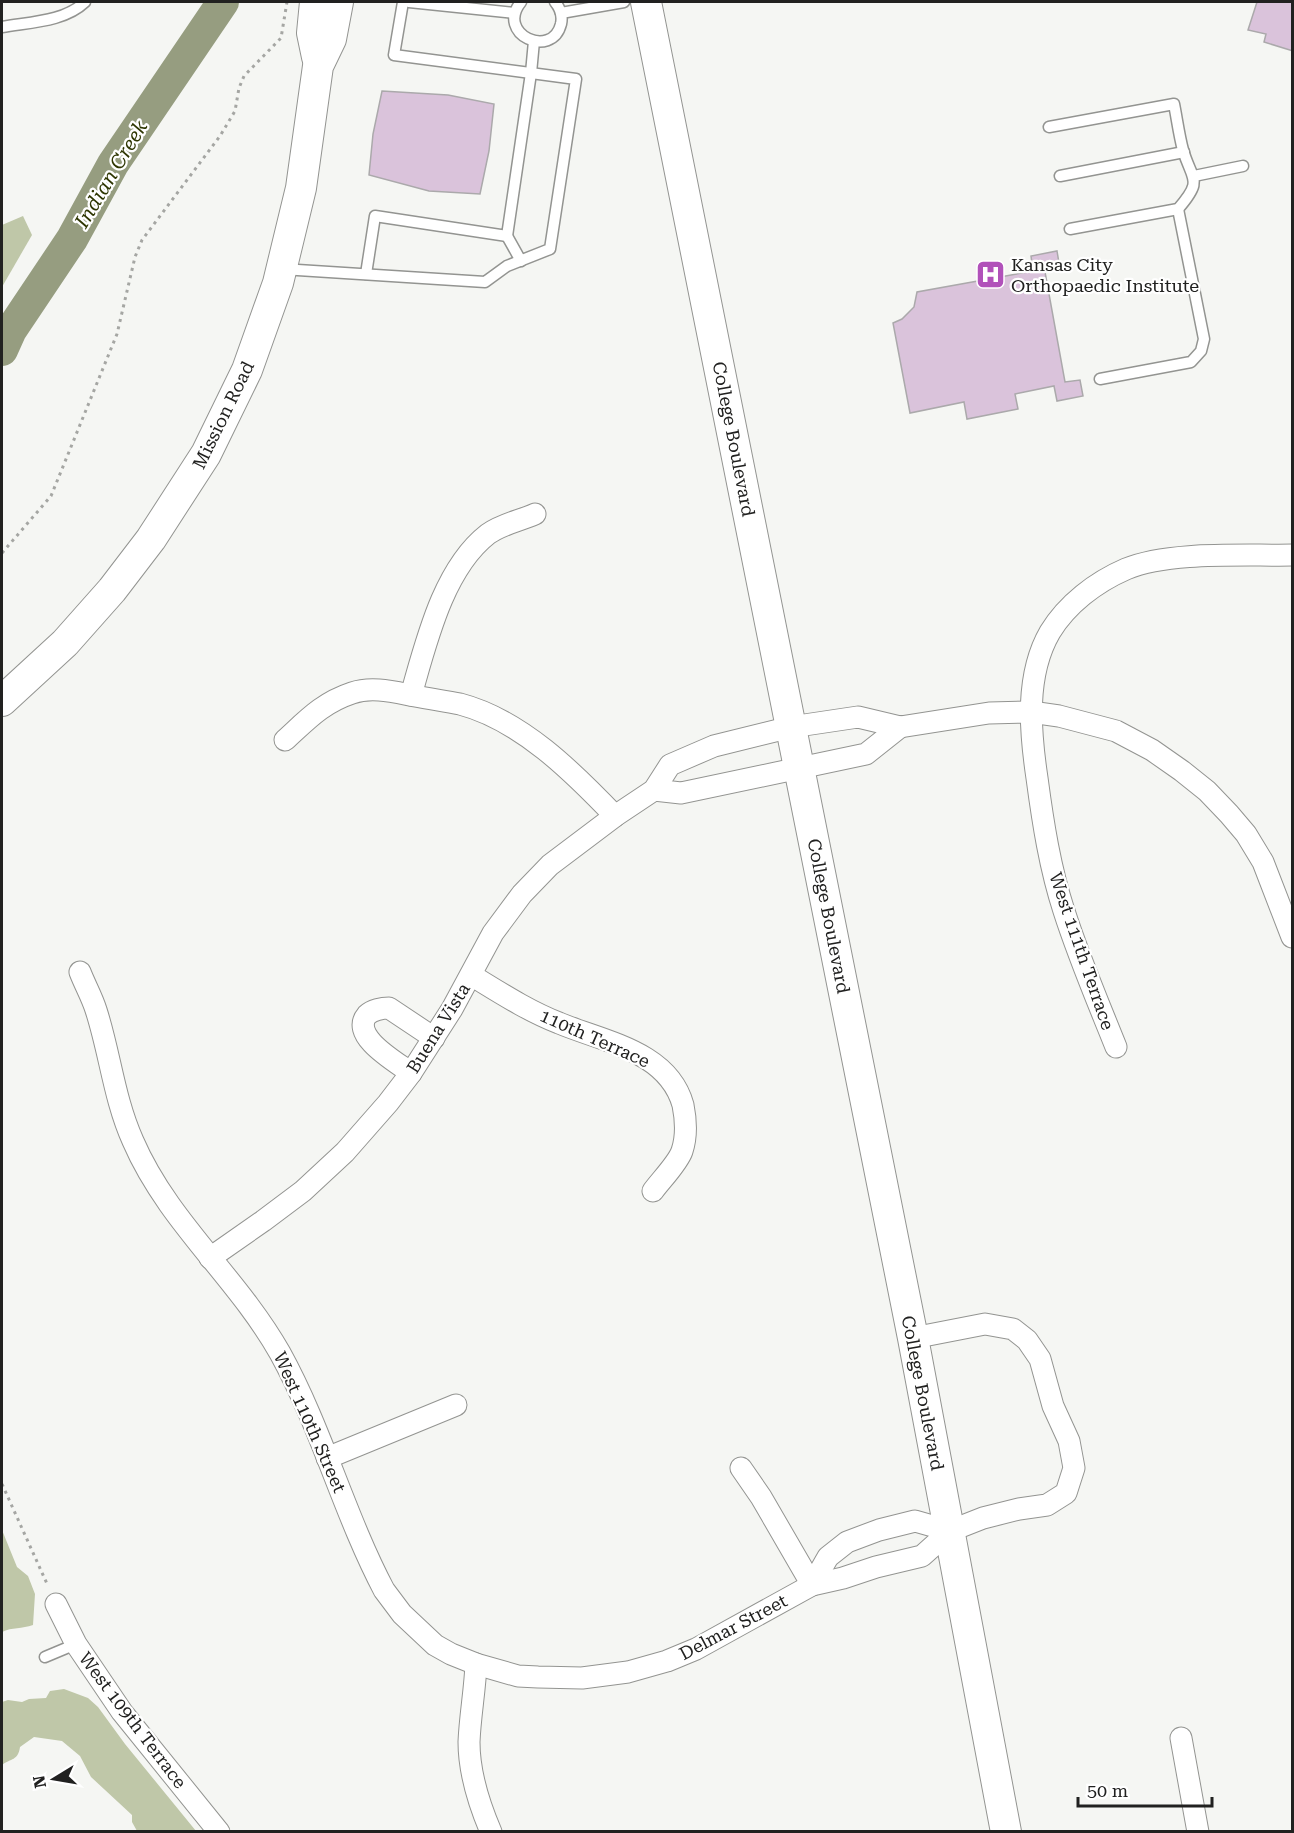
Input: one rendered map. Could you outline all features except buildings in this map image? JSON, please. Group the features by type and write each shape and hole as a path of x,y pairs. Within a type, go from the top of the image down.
{"main road":[{"name":"Mission Road","path":"315,2 312,33 318,66"},
{"name":"Mission Road","path":"2,702 64,643 112,590 151,539 206,454 247,369 282,269 301,188 318,66 331,39 338,2"},
{"name":"College Boulevard","path":"646,2 913,1338 1006,1832"}],"street":[{"path":"411,695 431,628 450,585 465,561 488,535 507,523 535,514"},
{"name":"West 111th Terrace","path":"1116,1047 1064,911 1042,818 1031,712 1039,661 1049,633 1065,610 1109,577 1129,568 1156,561 1202,556 1293,555"},
{"path":"285,740 324,705 353,692 371,689 462,705 495,718 540,745 615,816"},
{"path":"654,790 681,793 866,754 900,727 989,713 1031,712 1070,718 1116,731 1152,750 1207,791 1246,834 1263,862 1293,937"},
{"name":"Buena Vista","path":"210,1258 303,1191 345,1152 388,1104 411,1073 471,975 493,933 522,894 550,865 654,790 670,765 714,746 791,727 858,717 900,727"},
{"name":"West 110th Street","path":"80,972 96,1008 119,1103 132,1140 167,1204 249,1306 279,1353 300,1392 384,1590 402,1614 435,1645 476,1664"},
{"name":"110th Terrace","path":"471,975 556,1022 650,1059 667,1075 680,1095 685,1116 685,1136 682,1152 653,1191"},
{"path":"411,1073 368,1041 363,1031 363,1024 367,1016 382,1008 389,1008 434,1038"},
{"path":"812,1585 828,1557 847,1542 879,1530 915,1521 950,1531 983,1518 1047,1505 1066,1493 1074,1468 1069,1441 1053,1406 1040,1359 1028,1340 1013,1329 985,1324 913,1338"},
{"path":"327,1458 456,1405"},
{"path":"741,1468 761,1497 812,1585"},
{"name":"Delmar Street","path":"476,1664 518,1676 582,1678 628,1672 696,1650 812,1585 922,1556 950,1531"},
{"name":"West 109th Terrace","path":"56,1604 76,1644 122,1712 219,1832"},
{"path":"476,1664 469,1743 473,1778 482,1811 491,1832"},
{"path":"1181,1737 1198,1832"}],"lane":[{"path":"2,27 58,17 77,9 85,2"},
{"path":"282,269 485,282 507,266 550,249 576,78 394,55 403,2"},
{"path":"409,2 514,14"},
{"path":"521,2 514,14 514,21 521,34 534,41 549,39 555,34 561,21 561,13 555,2"},
{"path":"561,13 624,2"},
{"path":"521,261 507,236 534,41"},
{"path":"1049,127 1174,104 1184,152 1194,176 1193,189 1178,209 1070,229"},
{"path":"1060,176 1184,152"},
{"path":"1194,176 1243,166"},
{"path":"1100,379 1191,362 1201,351 1204,339 1199,308 1178,209"},
{"path":"366,274 375,216 507,236"},
{"path":"45,1657 76,1644"}],"path":[{"path":"2,553 51,496 117,334 135,257 142,240 220,136 235,111 239,88 244,76 281,38 287,2"},
{"path":"2,1484 56,1604"}],"green space":[{"path":"23,216 32,235 2,287 2,225"},
{"path":"2,1530 17,1567 28,1576 35,1594 33,1625 2,1632"},
{"path":"64,1689 88,1698 98,1707 196,1831 137,1831 132,1822 132,1815 91,1777 80,1756 62,1741 34,1737 20,1747 16,1757 2,1765 2,1702 8,1700 22,1702 29,1699 46,1698 50,1691"}],"waterway":[{"name":"Indian Creek","path":"2,350 11,330 72,239 113,164 223,2"}],"place":[{"name":"Kansas City Orthopaedic Institute","path":"990,274"}]}
